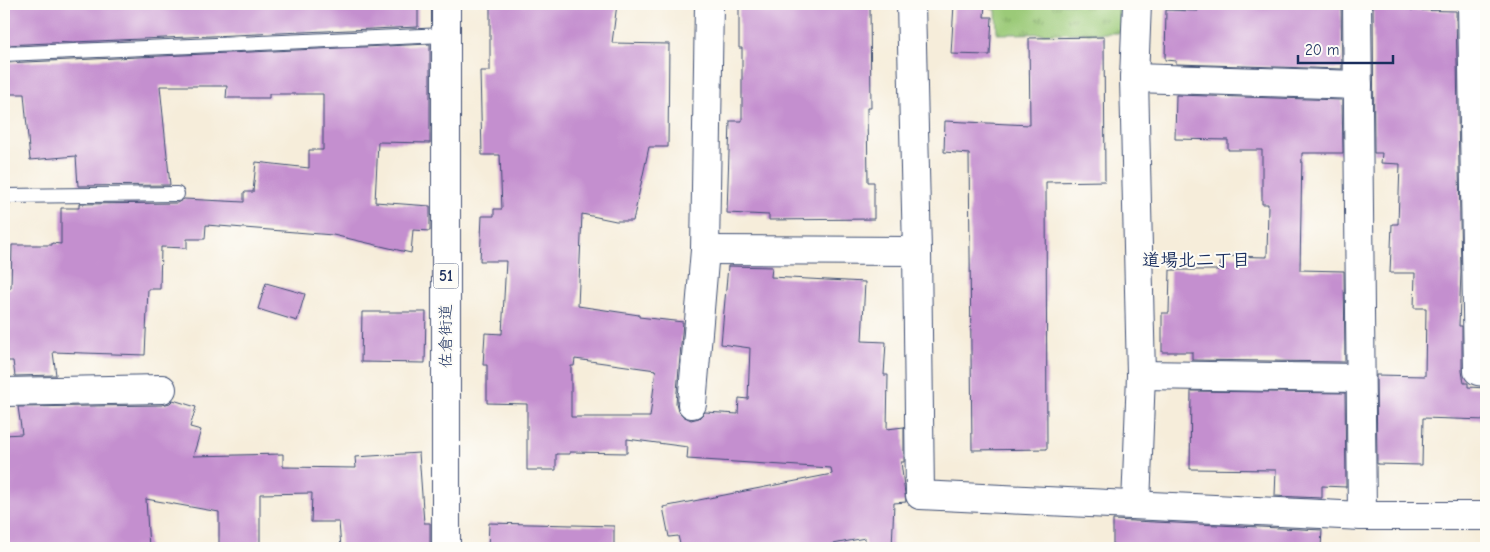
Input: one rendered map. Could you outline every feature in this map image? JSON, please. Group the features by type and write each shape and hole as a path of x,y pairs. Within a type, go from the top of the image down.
{"main road":[{"name":"佐倉街道","path":"446,4 446,548"},
{"path":"692,404 705,250 709,4"},
{"path":"911,4 920,495 1362,516 1486,516"},
{"path":"1136,505 1141,375 1134,78 1137,4"},
{"path":"1357,4 1362,516"},
{"path":"1472,4 1478,372 1486,372"},
{"path":"1134,78 1358,85"},
{"path":"705,250 917,252"},
{"path":"1141,375 1360,378"},
{"path":"4,392 162,389"}],"lane":[{"path":"4,54 445,35"},
{"path":"4,196 177,194"}],"green space":[{"path":"991,4 1121,4 1120,33 997,34 996,10 991,9"}],"building":[{"path":"4,4 418,4 418,27 4,45"},
{"path":"490,4 617,4 612,43 669,44 668,147 649,147 633,221 616,221 582,214 578,306 639,315 639,317 683,322 676,403 678,410 683,416 691,420 699,418 705,412 738,414 739,398 748,399 750,348 721,344 728,266 772,267 771,277 865,282 862,341 886,342 884,375 888,375 887,429 904,427 904,462 901,462 906,502 894,503 892,547 865,545 865,538 812,548 681,548 678,536 669,537 663,507 832,474 831,468 687,459 688,447 627,439 627,453 570,452 570,454 556,454 556,470 527,470 527,404 487,403 487,365 483,365 485,333 502,334 506,261 480,261 482,216 494,216 494,209 502,209 500,155 482,155 480,71 490,71","holes":["575,359 656,370 650,417 571,417 571,366 574,366"]},
{"path":"739,4 870,4 871,108 867,108 868,182 874,182 874,219 769,220 769,215 727,213 730,121 742,121 742,48 739,48"},
{"path":"954,4 985,4 984,17 992,17 990,55 951,54"},
{"path":"1198,4 1322,6 1322,4 1341,4 1342,69 1176,64 1176,61 1165,60 1166,10 1198,11"},
{"path":"1373,4 1411,4 1411,10 1456,11 1461,271 1459,326 1462,326 1462,371 1464,383 1468,383 1468,387 1486,388 1486,420 1423,418 1422,465 1377,464 1376,375 1425,376 1426,308 1414,308 1415,273 1390,273 1392,224 1398,224 1400,164 1381,163 1382,153 1374,153"},
{"path":"1104,37 1105,181 1046,182 1047,449 972,450 969,154 944,152 945,121 1030,125 1029,38"},
{"path":"430,44 430,143 378,142 375,202 430,206 430,231 413,230 411,253 333,235 206,225 205,239 187,239 187,248 161,247 160,289 148,289 145,355 53,352 56,375 15,376 13,361 4,361 4,289 11,288 12,245 61,244 61,208 79,208 79,204 177,203 184,199 244,202 244,192 253,192 256,162 309,168 309,150 323,150 323,94 269,94 269,98 226,98 227,86 160,86 170,185 78,186 76,156 30,160 24,94 4,94 4,63"},
{"path":"1176,95 1342,100 1343,153 1302,153 1300,270 1344,271 1345,362 1192,360 1192,352 1162,352 1162,313 1169,313 1170,270 1220,270 1221,256 1267,257 1268,204 1262,204 1262,150 1228,150 1228,140 1175,139"},
{"path":"266,283 305,294 297,321 258,309"},
{"path":"362,312 426,312 425,363 361,362"},
{"path":"1191,391 1345,393 1346,487 1322,486 1322,498 1275,496 1276,470 1190,469"},
{"path":"173,400 196,407 190,427 201,430 193,456 283,454 283,467 356,468 355,457 419,453 424,523 430,523 430,548 341,548 339,522 311,522 312,493 260,494 260,548 219,548 219,512 146,499 149,548 4,548 4,435 22,434 18,407 162,405"},
{"path":"1113,520 1322,530 1321,548 1113,548"},
{"path":"489,523 614,526 614,548 488,548"}],"district":[{"name":"道場北二丁目","path":"1196,260"}]}
